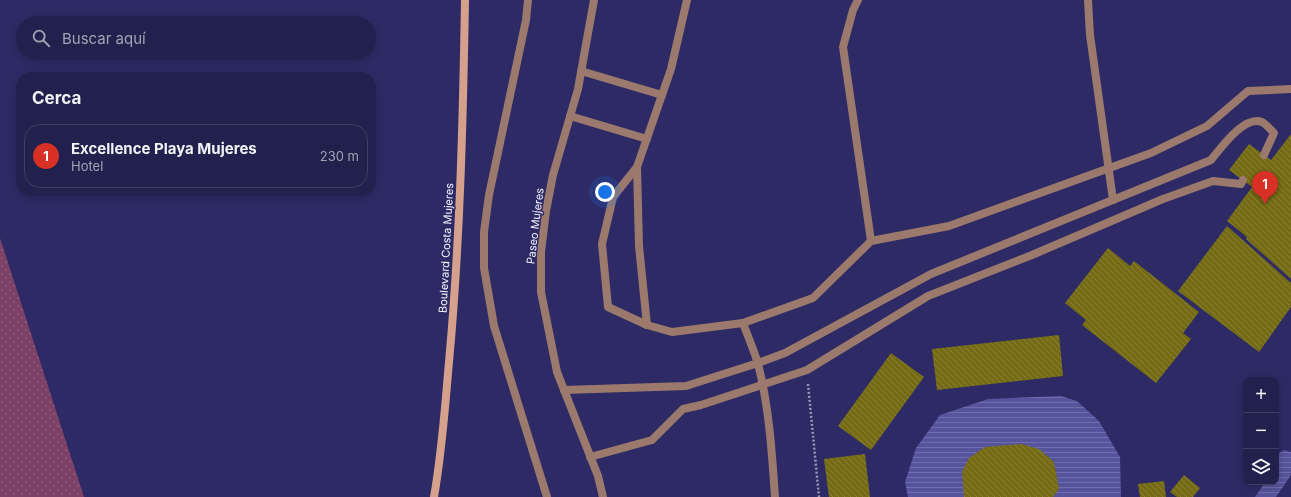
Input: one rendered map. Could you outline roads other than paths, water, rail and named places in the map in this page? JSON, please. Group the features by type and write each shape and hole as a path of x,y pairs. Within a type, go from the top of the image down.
{"main road":[{"name":"Boulevard Costa Mujeres","path":"434,497 442,437 455,297 460,207 466,0"}],"street":[{"path":"528,0 525,28 489,195 484,232 484,268 494,326 547,497"},
{"name":"Paseo Mujeres","path":"594,0 582,71 553,175 546,211 541,252 541,292 557,372 590,457 603,497"},
{"path":"686,0 671,69 647,139 637,167 613,197 602,244 608,307 647,324 672,332 743,324 813,298 871,241 949,226 1151,153 1207,126 1248,91 1291,89"},
{"path":"858,0 853,10 843,47 871,241"},
{"path":"1088,0 1090,35 1113,200"},
{"path":"582,71 662,95"},
{"path":"570,116 647,139"},
{"path":"564,390 686,386 785,353 931,274 1211,160 1233,134 1248,122 1262,122 1274,132 1264,155"},
{"path":"637,167 639,246 647,324"},
{"path":"590,457 652,440 683,409 700,405 807,370 928,296 1032,255 1163,199 1213,181 1241,184 1243,180"},
{"path":"743,324 758,363 762,384 772,454 775,497"}],"place":[{"name":"Excellence Playa Mujeres","path":"1265,204"}]}
